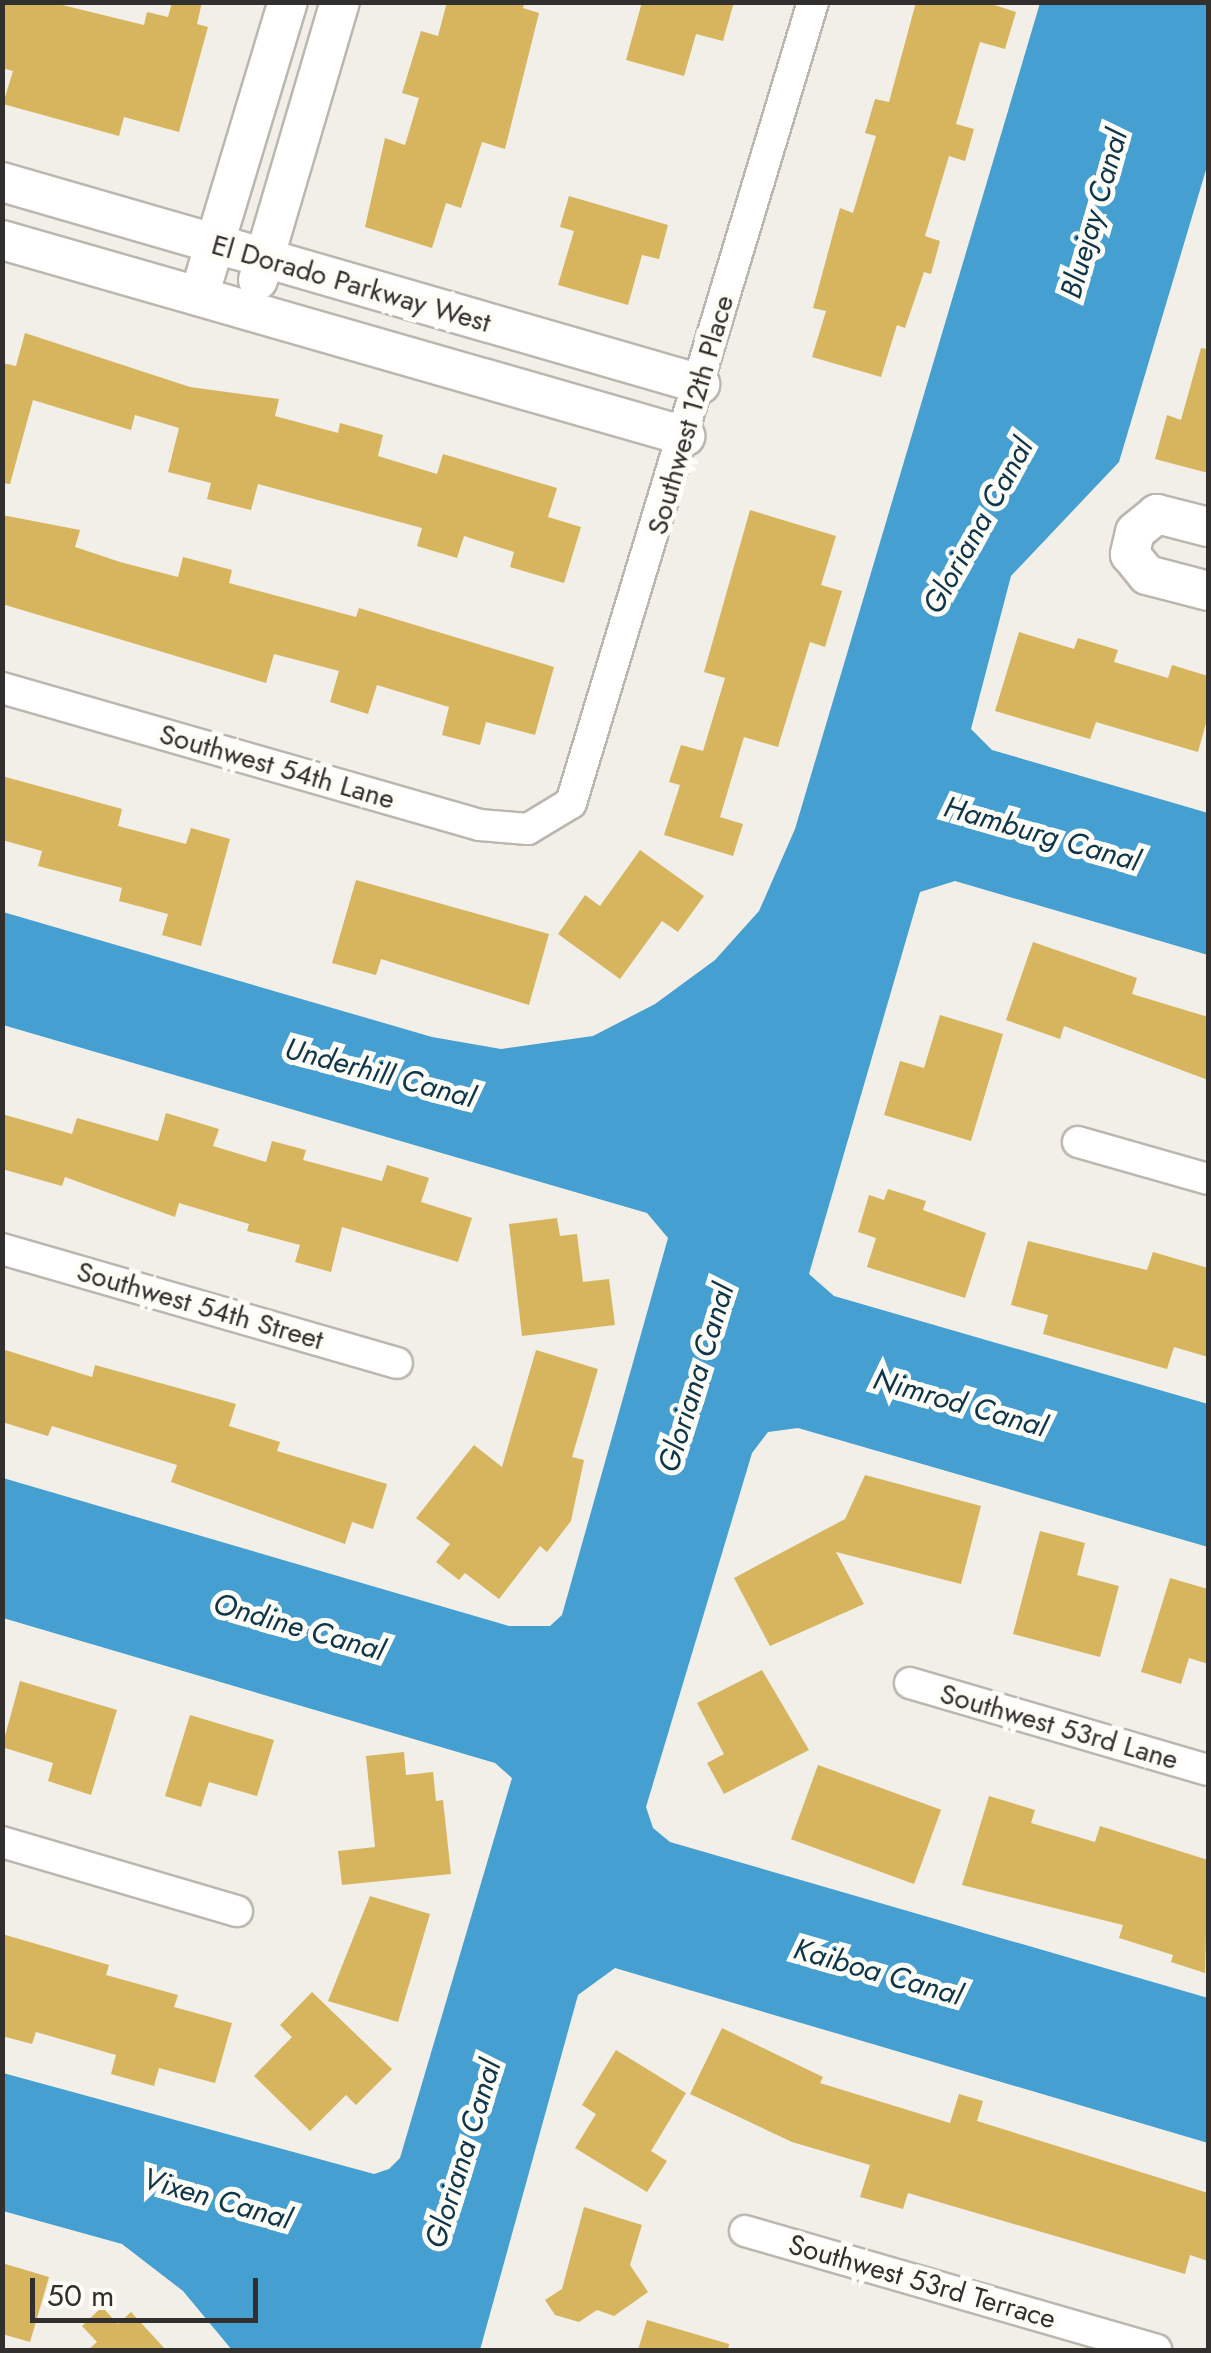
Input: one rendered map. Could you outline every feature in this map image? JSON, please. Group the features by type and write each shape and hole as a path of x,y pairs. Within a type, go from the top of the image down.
{"street":[{"path":"199,296 288,2"},
{"path":"249,311 340,2"},
{"name":"Southwest 12th Place","path":"552,819 582,780 813,2"},
{"name":"El Dorado Parkway West","path":"2,182 700,384"},
{"name":"El Dorado Parkway West","path":"2,240 685,436"},
{"path":"1208,527 1157,514 1135,532 1130,554 1147,576 1208,590"},
{"name":"Southwest 54th Lane","path":"2,688 480,826 528,829 552,819"},
{"path":"1078,1142 1208,1179"},
{"name":"Southwest 54th Street","path":"2,1249 397,1363"},
{"name":"Southwest 53rd Lane","path":"910,1684 1208,1770"},
{"path":"2,1842 237,1912"},
{"name":"Southwest 53rd Terrace","path":"746,2231 1156,2350"}],"water":[{"path":"1040,3 1208,3 1208,163 1119,462 1011,576 971,729 992,750 1208,813 1208,955 955,881 920,892 809,1274 834,1296 1208,1404 1208,1547 798,1428 768,1432 752,1453 646,1807 653,1828 670,1842 1208,1998 1208,2143 615,1968 578,1995 480,2350 232,2350 183,2291 122,2244 3,2211 3,2073 374,2174 389,2169 400,2158 512,1778 495,1763 3,1618 3,1478 509,1626 550,1626 562,1615 668,1238 647,1213 3,1025 3,912 432,1037 501,1049 593,1036 655,1004 715,960 759,911 795,829"}],"building":[{"path":"2,2 50,2 144,25 147,12 168,17 172,2 202,2 197,24 208,27 179,132 124,117 119,136 3,104 13,71 2,68"},
{"path":"447,2 525,2 523,8 539,13 505,149 482,142 461,208 446,203 432,248 365,227 385,138 405,145 419,98 402,93 421,31 438,36"},
{"path":"642,2 734,2 723,41 696,34 684,76 626,60"},
{"path":"916,2 985,2 1016,12 1005,49 980,42 956,124 974,129 965,161 949,156 925,236 940,241 931,274 924,272 905,328 897,325 881,377 812,357 826,311 813,308 840,208 853,213 876,136 865,133 875,99 889,102"},
{"path":"569,196 668,225 659,259 642,255 628,305 558,285 574,231 560,227"},
{"path":"25,333 190,387 279,399 275,416 338,433 340,423 383,435 378,456 437,474 443,454 557,488 548,517 581,527 564,583 510,567 514,552 464,536 457,558 417,546 422,528 258,484 251,510 207,499 211,483 168,472 179,428 135,415 131,430 33,400 10,484 2,483 2,363 16,366"},
{"path":"1201,348 1208,349 1208,473 1155,459 1167,415 1181,420"},
{"path":"750,510 836,536 821,585 842,591 825,647 810,642 778,747 744,737 720,817 743,824 733,856 664,835 680,785 669,782 681,745 703,751 725,678 704,672"},
{"path":"2,515 80,530 75,547 120,562 178,577 183,557 232,570 229,583 356,617 359,608 554,667 535,735 486,722 480,745 442,735 449,707 377,685 368,714 330,702 339,671 274,654 266,683 2,604"},
{"path":"1019,632 1074,649 1078,638 1118,650 1114,662 1168,678 1172,665 1208,676 1208,716 1198,752 1096,722 1090,739 995,711"},
{"path":"2,776 122,809 118,826 186,844 191,828 230,839 201,946 162,935 168,914 119,901 122,888 38,866 42,851 2,840"},
{"path":"640,850 704,896 678,932 662,921 620,979 558,934 585,895 600,906"},
{"path":"356,880 549,934 529,1005 381,959 376,975 332,963"},
{"path":"1033,942 1137,978 1132,994 1208,1017 1208,1080 1064,1026 1060,1039 1006,1020"},
{"path":"940,1015 1003,1034 971,1141 884,1115 900,1061 924,1068"},
{"path":"166,1113 219,1129 213,1146 266,1162 272,1141 306,1150 303,1160 382,1181 387,1165 429,1178 421,1202 472,1218 458,1262 342,1227 331,1272 295,1262 300,1245 247,1231 249,1224 179,1203 175,1217 65,1177 62,1186 2,1169 2,1114 72,1134 77,1118 158,1141"},
{"path":"888,1189 926,1201 923,1210 986,1233 965,1298 867,1267 876,1238 858,1232 869,1195 884,1200"},
{"path":"557,1218 560,1236 577,1234 583,1282 609,1279 615,1325 522,1336 509,1224"},
{"path":"1028,1241 1147,1270 1153,1252 1208,1268 1208,1357 1174,1347 1167,1369 1043,1334 1048,1315 1011,1305"},
{"path":"2,1349 92,1377 95,1365 236,1404 229,1426 280,1442 277,1451 387,1484 373,1529 352,1522 345,1544 171,1482 177,1465 52,1426 48,1436 2,1422"},
{"path":"536,1350 598,1369 572,1457 584,1460 571,1521 547,1552 540,1546 499,1599 465,1573 459,1580 436,1562 450,1544 416,1518 474,1445 502,1467"},
{"path":"865,1475 981,1506 961,1584 836,1552 864,1604 770,1646 734,1578 845,1519"},
{"path":"1040,1531 1085,1543 1077,1575 1119,1586 1100,1657 1013,1634"},
{"path":"1170,1578 1208,1589 1208,1664 1189,1658 1181,1684 1141,1672"},
{"path":"762,1670 809,1750 724,1794 707,1763 724,1754 697,1703"},
{"path":"20,1681 117,1710 91,1795 48,1781 53,1763 2,1747"},
{"path":"190,1715 274,1740 257,1796 209,1782 201,1807 165,1796"},
{"path":"404,1752 406,1775 433,1772 436,1801 443,1800 451,1874 342,1885 338,1851 375,1847 366,1756"},
{"path":"818,1765 941,1810 914,1884 791,1839"},
{"path":"989,1796 1035,1810 1031,1823 1095,1842 1100,1826 1208,1860 1205,1973 1171,1962 1173,1955 1119,1938 1123,1925 962,1885"},
{"path":"370,1896 430,1914 398,2022 328,2001"},
{"path":"2,1934 109,1965 106,1975 178,1995 174,2007 232,2023 215,2083 159,2068 154,2086 111,2074 116,2055 36,2032 32,2044 2,2036"},
{"path":"312,1992 392,2069 356,2105 346,2095 310,2131 254,2076 292,2037 280,2025"},
{"path":"722,2028 823,2077 820,2083 950,2123 959,2094 983,2101 977,2121 1208,2193 1208,2261 1190,2255 1185,2274 908,2193 903,2209 860,2197 870,2165 792,2142 690,2094"},
{"path":"616,2050 686,2093 651,2151 667,2161 647,2192 575,2148 596,2114 582,2105"},
{"path":"584,2207 642,2225 630,2265 648,2292 614,2316 597,2310 579,2322 555,2315 545,2300 562,2289"},
{"path":"2,2263 49,2277 30,2342 2,2334"},
{"path":"102,2307 118,2324 131,2312 166,2350 88,2350 97,2342 82,2326"},
{"path":"647,2320 729,2344 728,2350 638,2350"}],"water label":[{"name":"Bluejay Canal","path":"1094,214"},
{"name":"Gloriana Canal","path":"978,526"},
{"name":"Hamburg Canal","path":"1042,834"},
{"name":"Underhill Canal","path":"380,1073"},
{"name":"Gloriana Canal","path":"696,1378"},
{"name":"Nimrod Canal","path":"960,1403"},
{"name":"Ondine Canal","path":"299,1627"},
{"name":"Kaiboa Canal","path":"878,1972"},
{"name":"Gloriana Canal","path":"463,2154"},
{"name":"Vixen Canal","path":"217,2199"}]}
